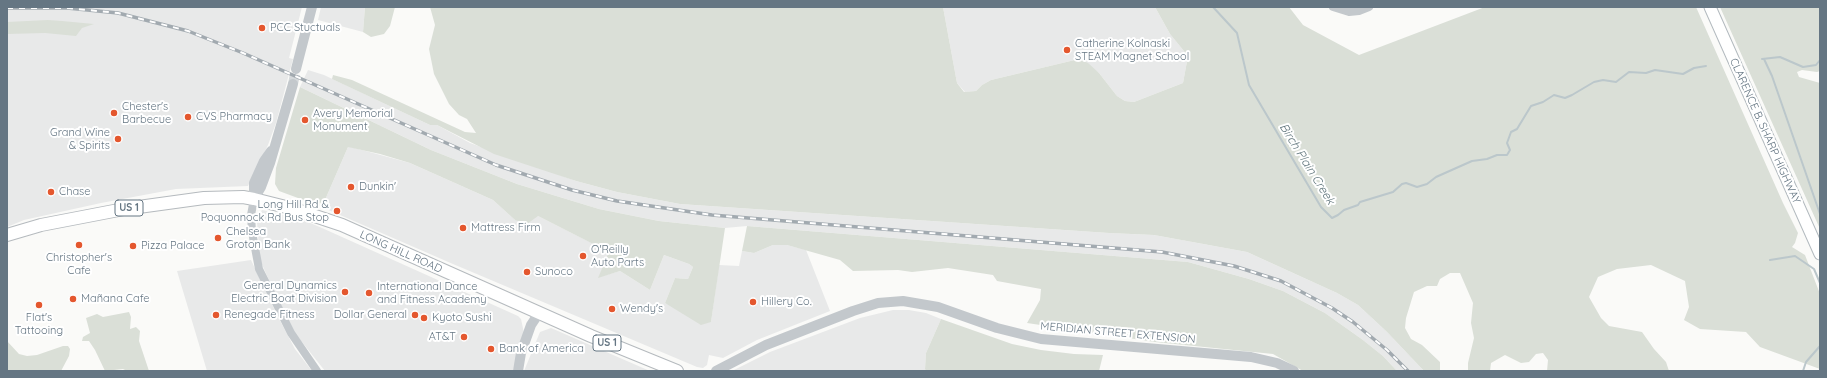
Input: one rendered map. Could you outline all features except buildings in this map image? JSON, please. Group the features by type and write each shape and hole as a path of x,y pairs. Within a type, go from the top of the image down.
{"main road":[{"name":"CLARENCE B. SHARP HIGHWAY","path":"1710,7 1820,254"},
{"name":"US 1","path":"7,235 41,225 124,209 204,198 243,197 254,199"},
{"name":"LONG HILL ROAD","path":"254,199 294,209 342,226 539,313 677,371"}],"street":[{"path":"296,70 312,7"},
{"path":"1334,7 1349,12 1359,11 1369,7"},
{"path":"292,84 282,124 261,186 254,199 251,215 253,240 256,262 262,276 291,333 317,371"},
{"name":"MERIDIAN STREET EXTENSION","path":"716,371 756,349 853,311 878,303 903,301 938,307 1002,329 1041,338 1251,357 1277,363 1294,371"},
{"path":"518,371 521,353 531,325 539,313"}],"shaded area":[{"path":"7,7 302,7 289,58 293,59 276,123 268,145 248,186 176,189 101,203 24,220 7,227"},
{"path":"321,7 365,7 363,32 318,20"},
{"path":"365,7 395,7 390,26 384,34 371,37 363,32"},
{"path":"430,7 943,7 957,83 964,92 976,91 982,85 991,80 1079,59 1088,63 1099,73 1117,96 1125,101 1134,102 1183,83 1188,56 1170,34 1155,7 1289,7 1303,25 1359,55 1485,7 1696,7 1783,203 1798,233 1792,247 1805,255 1820,294 1820,369 1760,347 1746,332 1700,329 1684,320 1689,307 1685,281 1651,265 1617,269 1598,277 1589,297 1601,318 1609,326 1642,332 1654,349 1666,362 1669,371 1547,371 1548,360 1543,353 1536,354 1529,362 1521,363 1505,355 1491,363 1490,371 1468,371 1468,363 1474,338 1471,323 1473,303 1460,273 1450,273 1440,279 1437,286 1427,286 1414,292 1406,318 1405,328 1411,339 1422,345 1440,362 1440,371 1424,371 1387,332 1358,305 1337,293 1247,252 1154,235 680,204 617,192 576,181 494,154 437,125 430,125 332,79 333,75 352,80 465,132 476,133 467,119 459,115 449,104 434,74 429,49 435,25"},
{"name":"Catherine Kolnaski STEAM Magnet School","path":"943,7 1155,7 1170,34 1188,56 1183,83 1134,102 1125,101 1117,96 1099,73 1079,59 991,80 982,85 976,91 965,92 957,83"},
{"path":"1720,7 1820,7 1820,71 1802,70 1797,72 1799,77 1820,83 1820,229"},
{"path":"48,20 94,24 82,28 76,36 45,33 7,34 7,22"},
{"path":"308,70 324,75 430,125 437,125 470,143 576,181 617,192 680,204 1154,235 1247,252 1337,293 1358,305 1387,332 1424,371 1397,371 1383,356 1325,313 1283,291 1249,279 1188,262 747,226 725,228 659,221 599,209 517,184 431,150 300,87"},
{"path":"300,87 431,150 517,184 599,209 659,221 725,228 711,322 701,325 665,303 675,278 688,279 693,267 689,264 664,255 650,290 620,271 598,278 609,252 538,216 527,224 515,220 493,200 410,163 380,154 348,147 325,200 317,205 279,191 275,184 276,168"},
{"path":"348,147 410,163 493,200 515,220 538,216 610,252 599,277 620,271 650,290 664,255 689,264 693,267 688,279 675,278 665,303 711,322 719,265 739,266 742,251 754,253 773,245 787,245 806,250 830,311 757,340 723,358 709,355 707,365 703,368 697,367 317,205 325,200"},
{"path":"262,210 301,219 518,316 521,319 524,333 513,371 325,371 290,327 260,260 257,222"},
{"path":"747,226 1188,262 1249,279 1283,291 1325,313 1383,356 1397,371 1303,371 1273,354 1155,342 1027,323 1040,300 1041,289 997,281 993,275 948,268 912,272 898,270 853,271 840,260 787,245 773,245 754,253 742,251"},
{"path":"251,260 295,349 312,371 207,371 177,271"},
{"path":"893,310 909,310 926,313 941,319 926,353 926,371 732,371 770,352 860,318"},
{"path":"129,312 131,317 130,329 136,327 140,331 139,341 149,371 127,371 123,369 105,371 89,341 82,341 83,337 90,333 86,318 97,314 103,317"},
{"path":"941,319 1012,344 1041,350 1074,354 1103,355 1099,371 926,371 926,353"},
{"path":"551,328 650,371 524,371 540,332"},
{"path":"7,341 19,354 27,356 37,355 63,346 68,346 70,349 69,356 61,371 7,371"}],"waterway":[{"name":"Birch Plain Creek","path":"1213,7 1237,33 1249,85 1321,207 1332,218 1344,210 1358,205 1360,202 1393,192 1402,184 1406,183 1417,187 1427,184 1436,177 1472,161 1487,159 1497,155 1507,155 1510,150 1507,143 1511,132 1517,129 1531,106 1543,102 1554,95 1565,98 1594,82 1603,80 1616,82 1629,72 1646,73 1655,70 1683,74 1694,68 1706,66"},
{"name":"Birch Plain Creek","path":"1762,59 1780,57 1803,67 1816,65 1820,60"},
{"path":"1764,59 1772,76 1820,214"},
{"path":"1770,260 1795,256 1814,269 1820,283"},
{"path":"1803,371 1806,362 1820,346"}],"tunnel":[{"path":"293,84 296,69"}],"railway":[{"path":"7,8 67,8 118,13 188,31 243,53 496,165 572,190 617,201 712,215 1162,252 1234,266 1281,281 1332,308 1353,322 1387,350 1408,371"}],"place":[{"name":"PCC Stuctuals","path":"262,28"},
{"name":"Catherine Kolnaski STEAM Magnet School","path":"1067,50"},
{"name":"Chester's Barbecue","path":"114,113"},
{"name":"CVS Pharmacy","path":"188,117"},
{"name":"Avery Memorial Monument","path":"305,120"},
{"name":"Grand Wine & Spirits","path":"118,139"},
{"name":"Dunkin'","path":"351,187"},
{"name":"Chase","path":"51,192"},
{"name":"Long Hill Rd & Poquonnock Rd Bus Stop","path":"337,211"},
{"name":"Mattress Firm","path":"463,228"},
{"name":"Chelsea Groton Bank","path":"218,238"},
{"name":"Christopher's Cafe","path":"79,245"},
{"name":"Pizza Palace","path":"133,246"},
{"name":"O'Reilly Auto Parts","path":"583,256"},
{"name":"Sunoco","path":"527,272"},
{"name":"General Dynamics Electric Boat Division","path":"345,292"},
{"name":"International Dance and Fitness Academy","path":"369,293"},
{"name":"Mañana Cafe","path":"73,299"},
{"name":"Hillery Co.","path":"753,302"},
{"name":"Flat's Tattooing","path":"39,305"},
{"name":"Wendy's","path":"612,309"},
{"name":"Renegade Fitness","path":"216,315"},
{"name":"Dollar General","path":"415,315"},
{"name":"Kyoto Sushi","path":"424,318"},
{"name":"AT&T","path":"464,337"},
{"name":"Bank of America","path":"491,349"}]}
